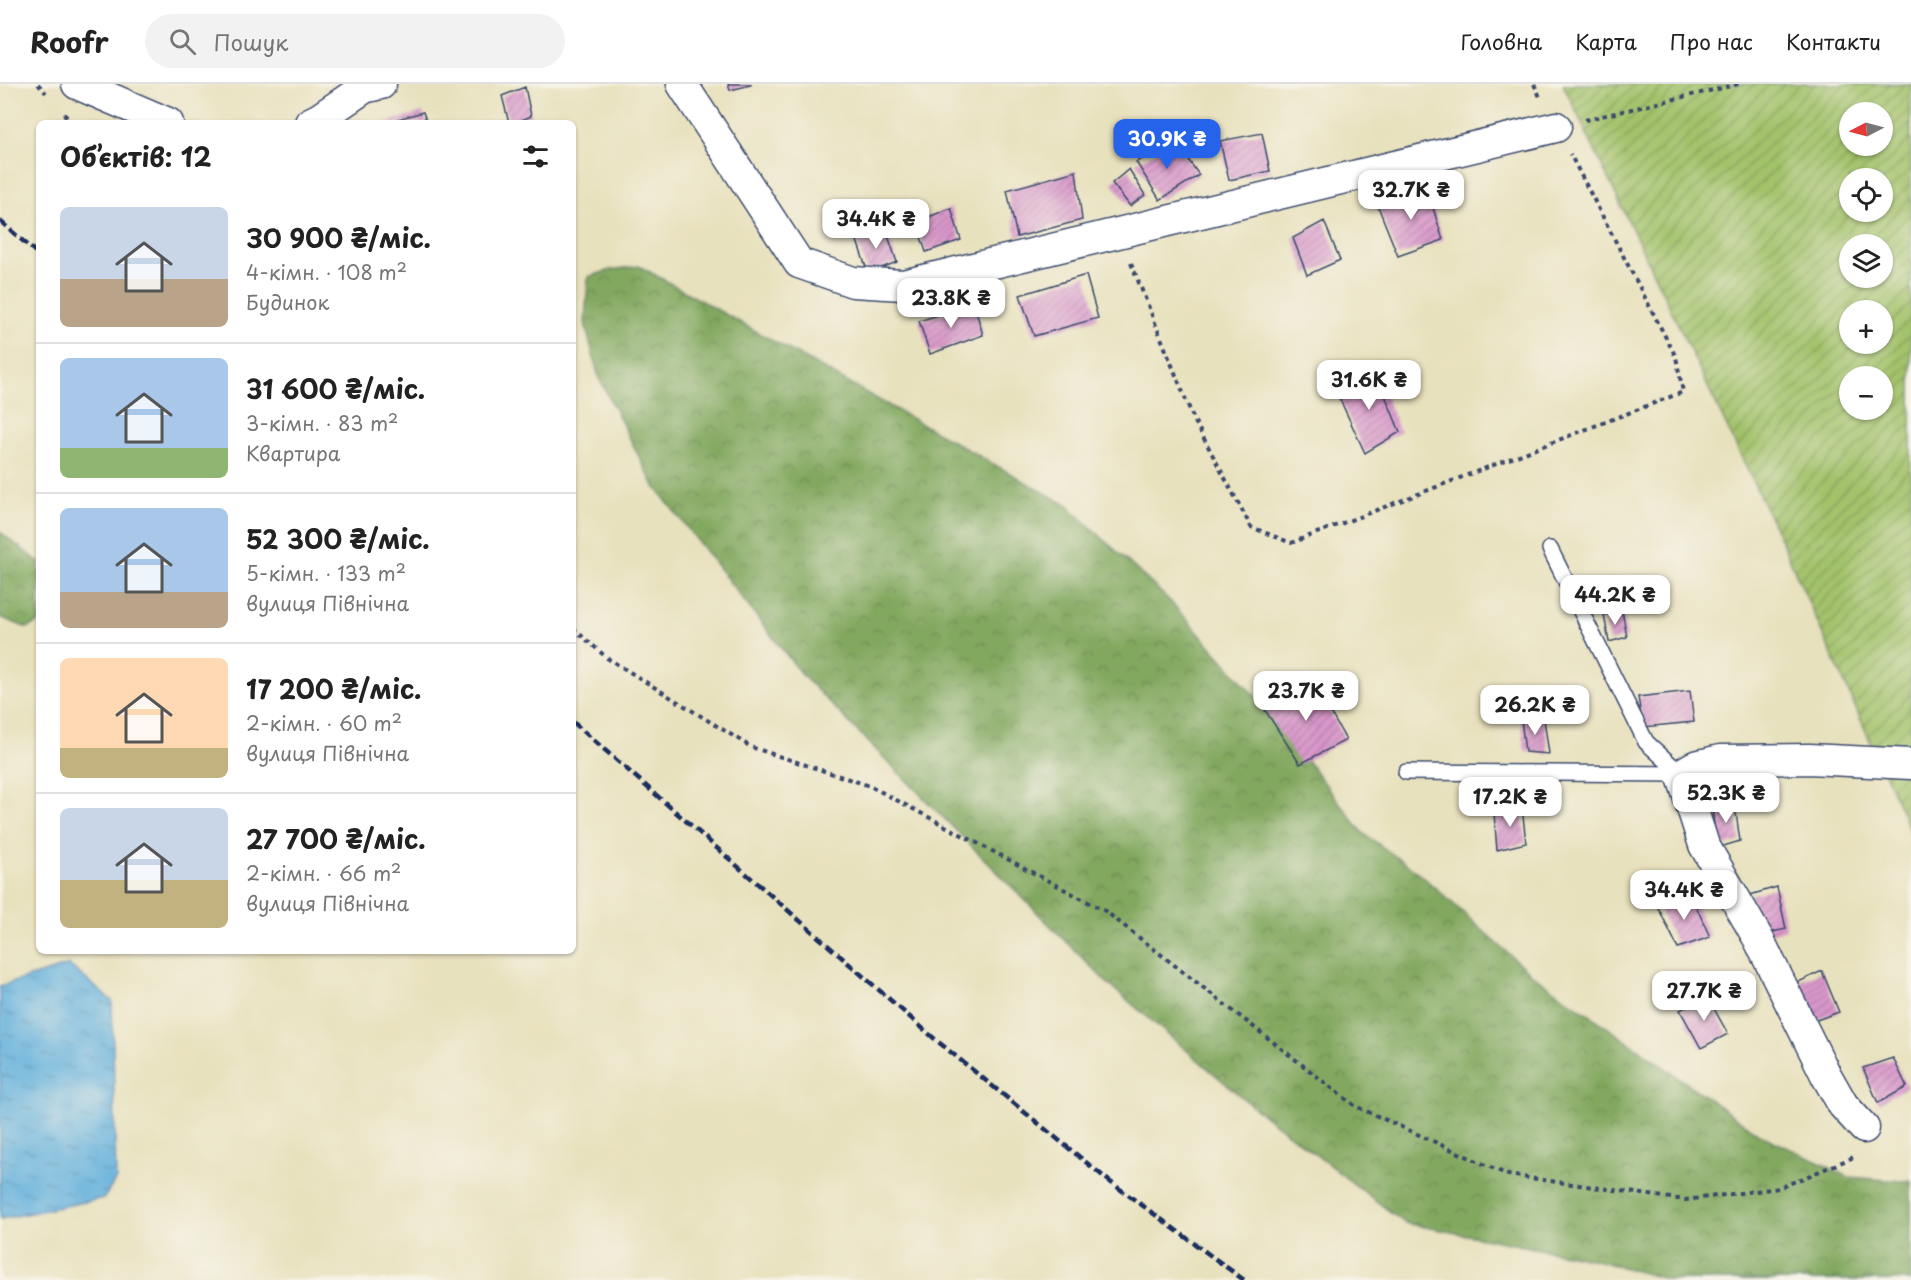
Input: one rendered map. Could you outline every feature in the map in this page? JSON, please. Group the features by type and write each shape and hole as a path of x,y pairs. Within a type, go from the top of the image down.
{"street":[{"path":"77,84 161,120"},
{"path":"316,120 364,88 381,84"},
{"path":"682,84 799,263 854,282 903,285 1556,127"},
{"path":"1864,1128 1843,1105 1826,1075 1758,938 1704,845 1682,774 1695,766 1720,760 1809,759 1911,764"}],"lane":[{"path":"1550,549 1646,742 1682,774"},
{"path":"1406,772 1682,774"}],"path":[{"path":"1119,231 1194,420 1251,527 1291,543 1683,392 1676,357 1534,84"},
{"path":"1556,127 1739,84"},
{"path":"576,631 607,658 751,747 870,786 1105,911 1355,1106 1508,1175 1685,1200 1779,1188 1869,1152 1864,1128"}],"green space":[{"path":"1563,84 1911,84 1911,833 1782,542"},
{"path":"639,266 1067,505 1170,601 1271,714 1363,833 1420,874 1530,973 1759,1134 1849,1177 1911,1180 1911,1280 1669,1280 1596,1260 1405,1223 1251,1105 1106,982 803,676 653,484 599,378 585,323 588,277 610,270"},
{"path":"0,532 36,560 36,624 27,628 0,617"}],"water":[{"path":"69,965 112,1001 116,1179 104,1198 0,1219 0,986"}],"building":[{"path":"728,84 751,84 751,85 730,90"},
{"path":"525,87 531,116 522,120 508,120 502,96"},
{"path":"423,112 426,120 394,120"},
{"path":"1262,133 1270,171 1229,180 1220,141"},
{"path":"1176,142 1199,175 1160,200 1136,162"},
{"path":"1129,169 1145,195 1130,206 1112,183"},
{"path":"1076,171 1082,220 1017,237 1007,190"},
{"path":"1426,185 1443,240 1398,256 1377,204"},
{"path":"951,208 961,240 926,252 916,222"},
{"path":"1324,221 1340,260 1307,275 1293,238"},
{"path":"885,227 897,262 868,273 856,238"},
{"path":"1086,275 1098,318 1034,336 1020,295"},
{"path":"974,304 983,335 930,354 919,321"},
{"path":"1375,371 1400,432 1365,453 1336,391"},
{"path":"1622,611 1627,637 1609,642 1604,615"},
{"path":"1311,678 1346,740 1300,764 1265,710"},
{"path":"1690,691 1694,722 1643,727 1638,697"},
{"path":"1521,719 1544,719 1549,754 1525,752"},
{"path":"1734,799 1740,841 1717,848 1712,808"},
{"path":"1522,807 1526,843 1497,850 1494,813"},
{"path":"1777,887 1786,929 1760,935 1750,895"},
{"path":"1690,893 1710,937 1678,948 1658,907"},
{"path":"1822,971 1839,1012 1808,1023 1792,985"},
{"path":"1707,996 1728,1034 1701,1048 1680,1010"},
{"path":"1893,1058 1907,1087 1878,1103 1863,1068"}],"railway":[{"path":"0,221 36,252"},
{"path":"576,725 936,1040 1109,1181 1244,1280"}]}
